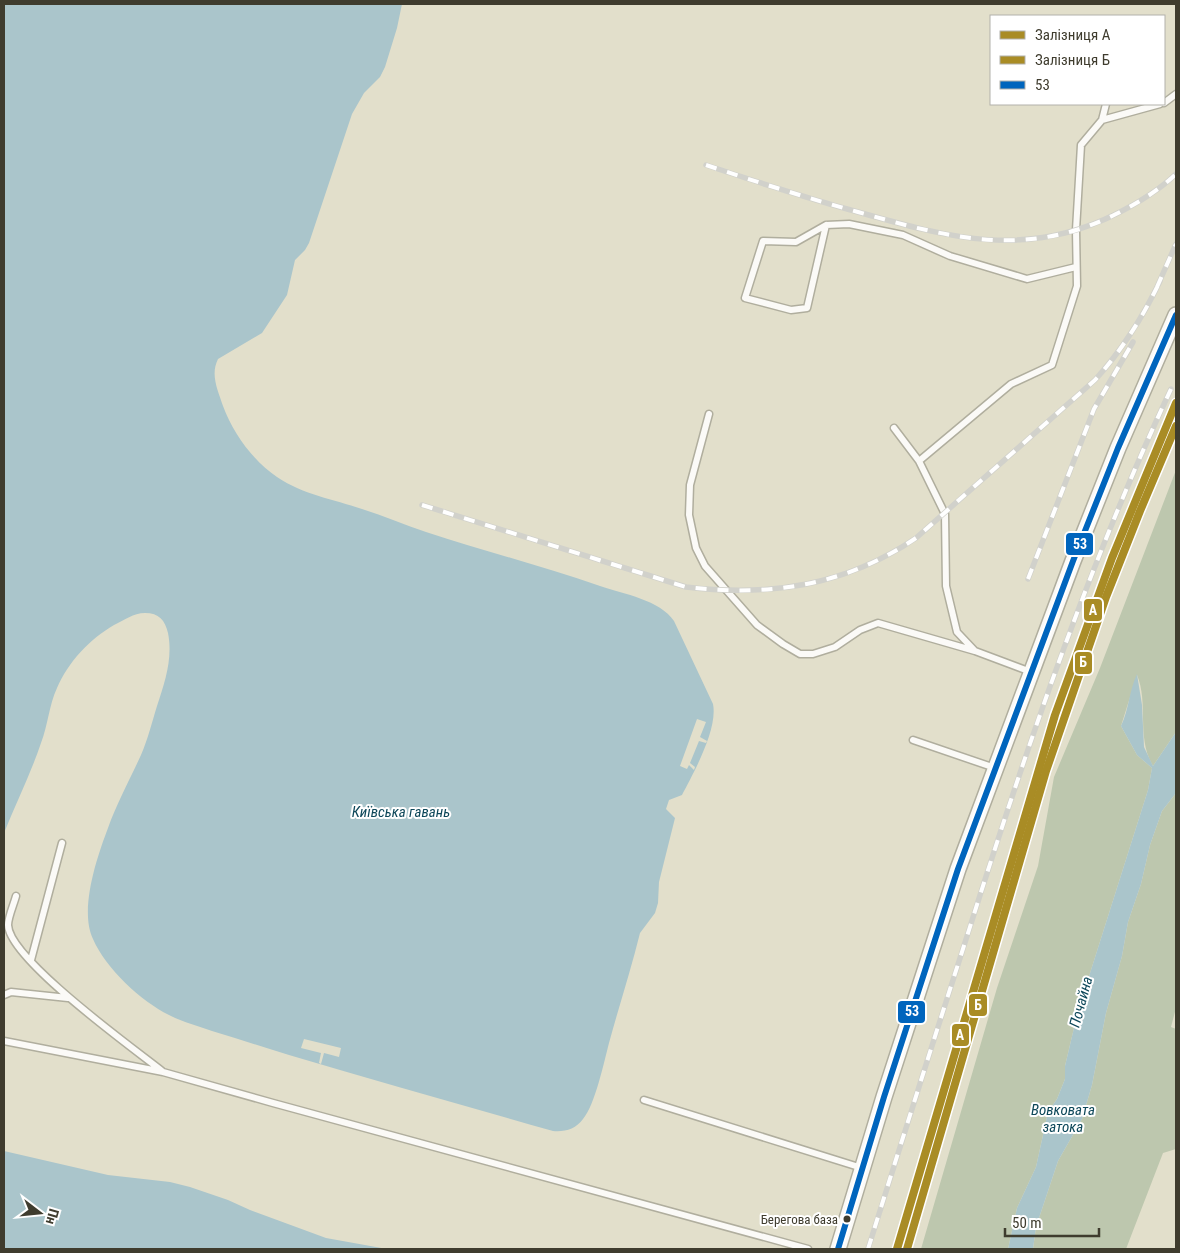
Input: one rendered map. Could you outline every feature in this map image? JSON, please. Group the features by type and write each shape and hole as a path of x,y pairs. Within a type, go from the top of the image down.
{"street":[{"path":"838,1249 927,961 995,768 1118,448 1176,314"}],"lane":[{"path":"1165,102 1176,94"},
{"path":"919,461 1012,384 1052,365 1077,286 1076,230 1081,146 1102,120 1106,105"},
{"path":"1102,120 1156,105"},
{"path":"826,224 806,308 791,310 745,298 763,242 796,242 826,224 850,224 904,235 950,256 1026,279 1076,267"},
{"path":"709,414 690,485 689,515 696,548 704,566 757,625 800,654 813,654 836,647 860,630 878,623 975,651 1031,672"},
{"path":"894,428 919,461 945,514 946,586 958,632 975,651"},
{"path":"913,740 995,768"},
{"path":"31,960 62,843"},
{"path":"16,896 8,925 14,943 68,998 163,1072"},
{"path":"4,995 11,992 68,998"},
{"path":"4,1041 163,1072 272,1104 808,1249"},
{"path":"644,1100 863,1168"}],"green space":[{"path":"1176,470 1176,732 1153,766 1145,744 1142,697 1137,675 1121,726 1137,755 1152,768 1148,790 1078,1011 1065,1066 1065,1079 1057,1099 1048,1112 1036,1167 1017,1208 1008,1249 921,1249 997,988 1038,866 1054,777 1100,668"},
{"path":"1176,793 1176,1008 1171,1027 1176,1029 1176,1149 1163,1153 1126,1249 1033,1249 1036,1227 1058,1161 1082,1119 1092,1085 1106,1013 1122,956 1128,922 1141,884 1150,845 1162,811"}],"water":[{"name":"Київська гавань","path":"4,4 402,4 385,67 380,77 364,93 352,114 309,243 295,260 287,295 262,333 218,359 215,377 223,406 238,436 260,463 287,483 308,492 426,532 641,599 660,608 674,621 713,704 712,726 704,750 682,795 669,800 666,809 675,818 659,882 658,903 655,913 640,933 599,1083 587,1112 583,1119 574,1127 562,1131 553,1131 289,1055 185,1022 158,1009 136,993 106,962 93,939 89,927 88,914 91,884 115,809 150,731 165,679 170,652 168,633 165,624 158,616 150,613 141,613 114,625 88,644 67,669 54,695 37,754 4,833"},
{"name":"Вовковата затока","path":"1137,674 1142,705 1144,747 1153,766 1176,732 1176,793 1162,811 1150,845 1141,884 1128,922 1122,956 1106,1013 1092,1085 1082,1119 1058,1161 1036,1227 1033,1249 1008,1249 1017,1208 1036,1167 1048,1112 1057,1099 1065,1079 1065,1066 1078,1011 1148,790 1152,768 1137,755 1121,726"},
{"path":"4,1151 108,1175 170,1182 190,1187 326,1238 387,1249 4,1249"}],"pier":[{"path":"697,719 706,722 700,737 707,741 706,743 699,741 690,763 695,767 694,770 689,765 687,769 680,766"},
{"path":"304,1039 341,1048 339,1057 324,1053 321,1064 319,1063 321,1053 301,1048"}],"railway":[{"path":"706,165 801,195 924,230 988,240 1019,240 1051,236 1083,228 1132,206 1176,174"},
{"path":"1157,287 1176,244"},
{"path":"422,505 686,587 717,590 777,589 834,577 862,567 916,538 1095,380 1131,333 1160,281"},
{"path":"1028,579 1094,409 1133,342"},
{"path":"868,1249 991,861 1037,724 1113,521 1171,389"}],"rail line":[{"name":"A","path":"897,1249 1055,715 1112,558 1176,403"},
{"name":"Б","path":"907,1249 1046,771 1106,597 1176,426"}],"transit line":[{"name":"53","path":"838,1249 884,1097 958,869 1073,561 1118,448 1176,315"}],"place":[{"name":"Берегова база","path":"847,1219"}],"water label":[{"name":"Почайна","path":"1081,1002"}]}
